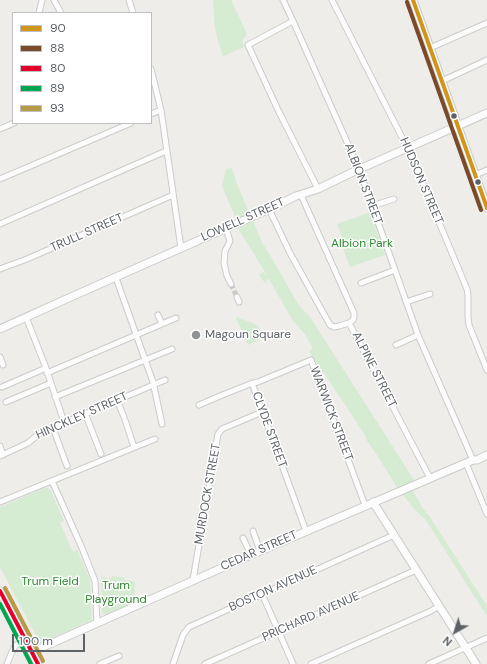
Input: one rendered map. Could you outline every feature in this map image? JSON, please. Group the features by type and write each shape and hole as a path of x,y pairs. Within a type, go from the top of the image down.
{"street":[{"path":"39,12 42,0"},
{"path":"54,0 60,12"},
{"path":"129,0 133,12"},
{"name":"ALBION STREET","path":"283,0 359,169 406,302 469,461 487,514"},
{"name":"HUDSON STREET","path":"332,0 408,148 467,289 469,325 487,370"},
{"path":"413,0 487,208"},
{"path":"293,21 248,45 278,112 318,188"},
{"path":"430,48 487,23"},
{"path":"442,80 487,60"},
{"path":"152,73 161,110 181,248"},
{"path":"152,114 161,110"},
{"name":"LOWELL STREET","path":"0,329 487,113"},
{"path":"0,129 12,124"},
{"path":"0,179 129,124"},
{"path":"0,224 166,151"},
{"path":"475,175 487,170"},
{"name":"TRULL STREET","path":"0,270 173,195"},
{"name":"ALPINE STREET","path":"301,195 354,313 353,320 349,323 430,478"},
{"path":"372,206 394,199"},
{"path":"269,209 290,253 330,324 334,327 349,323"},
{"path":"222,230 230,241 225,251 224,263 227,276 231,284"},
{"path":"361,283 395,270"},
{"path":"116,278 153,382 162,424"},
{"path":"406,302 430,294"},
{"path":"158,315 162,324"},
{"path":"26,317 47,370 64,422"},
{"path":"2,388 108,344 136,335 176,318"},
{"path":"396,345 418,334"},
{"path":"55,398 172,349"},
{"path":"0,358 3,365"},
{"name":"WARWICK STREET","path":"252,383 258,382 311,360 365,505"},
{"name":"HINCKLEY STREET","path":"2,455 28,443 40,433 165,380"},
{"path":"6,402 51,383"},
{"name":"CLYDE STREET","path":"199,405 252,383 306,531"},
{"path":"117,400 134,447"},
{"name":"MURDOCK STREET","path":"193,580 218,434 222,429 262,412"},
{"path":"85,413 101,454"},
{"path":"53,428 67,466"},
{"path":"0,502 134,447 155,440"},
{"path":"0,446 2,455"},
{"name":"CEDAR STREET","path":"32,652 365,505 469,461 477,460 487,455"},
{"path":"52,481 95,581 97,623"},
{"path":"373,502 476,664"},
{"path":"253,531 260,551"},
{"name":"BOSTON AVENUE","path":"173,664 183,635 189,627 394,535"},
{"path":"243,538 251,555"},
{"name":"PRICHARD AVENUE","path":"205,664 416,570"},
{"path":"0,591 38,664"},
{"path":"262,594 293,664"},
{"path":"311,664 431,611 439,606"},
{"path":"429,664 487,638"},
{"path":"7,664 15,646 25,639"},
{"path":"100,664 118,656"}],"green space":[{"path":"213,0 231,0 247,34 242,41 244,47 223,56 215,27"},
{"path":"232,168 237,184 262,242 298,304 310,317 414,480 412,489 423,509 428,514 487,606 487,616 425,519 414,509 397,487 367,441 350,412 309,351 313,349 305,334 293,321 269,279 266,280 267,282 265,283 259,275 263,272 268,277 238,228 236,219 222,186 226,169"},
{"name":"Albion Park","path":"370,212 385,255 350,267 341,243 344,242 337,224"},
{"path":"237,317 255,324 259,328 263,338 248,345 236,318"},
{"name":"Trum Field","path":"48,488 51,491 64,521 60,523 73,552 77,550 90,580 92,620 40,643 0,567 0,507"},
{"name":"Trum Playground","path":"112,576 125,578 125,580 135,582 134,602 107,614 103,614 101,577 111,579"}],"tunnel":[{"path":"231,284 237,297"}],"transit line":[{"name":"90","path":"413,0 487,208"},
{"name":"88","path":"407,2 481,210"},
{"name":"93","path":"5,588 43,661"},
{"name":"80","path":"0,591 38,664"},
{"name":"89","path":"0,604 31,664"}],"place":[{"name":"Magoun Square","path":"196,335"}]}
